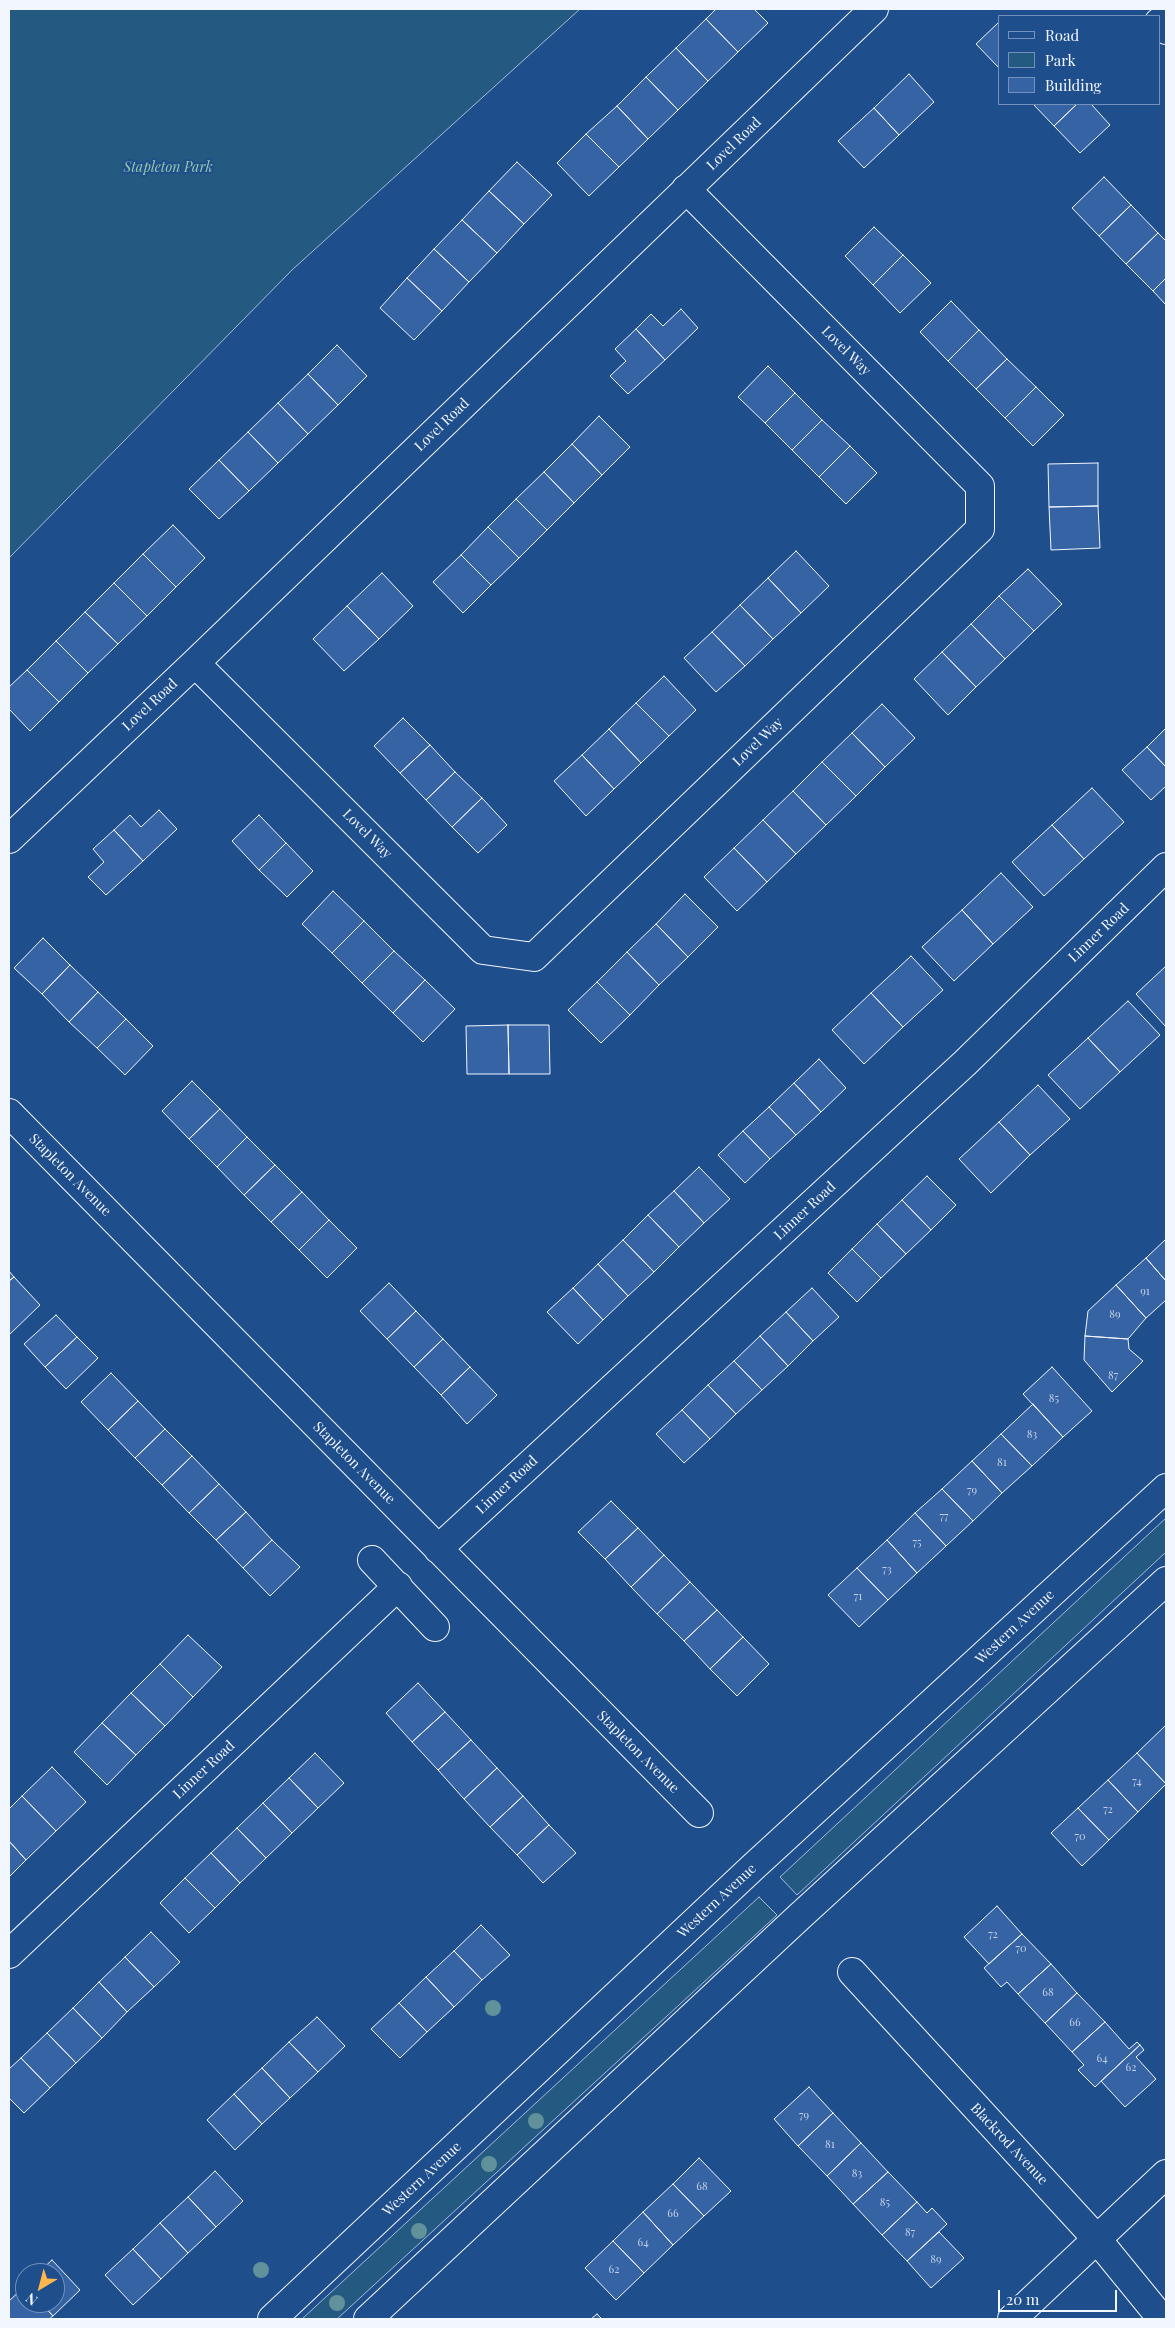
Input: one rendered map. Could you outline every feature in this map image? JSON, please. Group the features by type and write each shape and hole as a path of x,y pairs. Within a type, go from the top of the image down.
{"street":[{"name":"Lovel Road","path":"9,839 195,663 874,9"},
{"name":"Lovel Way","path":"195,663 483,950 534,957 980,528 980,486 686,189"},
{"name":"Linner Road","path":"438,1549 965,1063 1166,867"},
{"name":"Stapleton Avenue","path":"9,1113 699,1813"},
{"name":"Western Avenue","path":"272,2319 752,1868 1166,1488"},
{"path":"372,1560 435,1627"},
{"path":"368,2319 800,1917 1166,1581"},
{"name":"Linner Road","path":"9,1954 398,1586"},
{"name":"Blackrod Avenue","path":"852,1972 1096,2238 1162,2319"},
{"path":"1012,2319 1166,2174"}],"green space":[{"name":"Stapleton Park","path":"9,9 580,9 292,270 9,558"},
{"path":"1166,1518 1166,1552 797,1895 780,1877"},
{"path":"759,1897 777,1915 337,2319 302,2319"}],"building":[{"path":"716,9 754,9 768,23 738,52 706,19"},
{"path":"706,19 738,52 708,81 676,48"},
{"path":"998,23 998,67 976,44"},
{"path":"676,48 708,81 678,110 646,77"},
{"path":"909,74 934,102 899,135 874,108"},
{"path":"646,77 678,110 648,139 617,106"},
{"path":"1034,105 1076,105 1054,126"},
{"path":"1076,105 1092,105 1110,125 1080,153 1054,126"},
{"path":"617,106 648,139 619,167 586,134"},
{"path":"874,108 899,135 864,168 838,141"},
{"path":"586,134 619,167 589,196 557,163"},
{"path":"517,162 552,195 524,224 489,191"},
{"path":"1104,177 1131,205 1099,236 1072,208"},
{"path":"489,191 524,224 497,253 462,220"},
{"path":"1131,205 1158,233 1126,264 1099,236"},
{"path":"462,220 497,253 469,282 434,249"},
{"path":"874,227 903,255 873,285 845,256"},
{"path":"1158,233 1166,241 1166,278 1153,291 1126,264"},
{"path":"434,249 469,282 442,311 407,278"},
{"path":"903,255 931,283 900,313 873,285"},
{"path":"407,278 442,311 414,340 380,308"},
{"path":"1166,278 1166,305 1153,291"},
{"path":"951,301 979,330 948,361 920,332"},
{"path":"681,309 698,328 665,360 636,329 651,314 663,326"},
{"path":"636,329 665,360 628,394 610,376 626,361 615,349"},
{"path":"979,330 1007,359 976,389 948,361"},
{"path":"337,345 367,376 338,405 308,374"},
{"path":"1007,359 1036,387 1005,418 976,389"},
{"path":"768,366 795,393 765,423 738,397"},
{"path":"308,374 338,405 308,434 278,403"},
{"path":"1036,387 1064,415 1033,446 1005,418"},
{"path":"795,393 822,420 792,450 765,423"},
{"path":"278,403 308,434 278,463 248,432"},
{"path":"599,416 630,447 602,475 572,444"},
{"path":"822,420 850,446 819,477 792,450"},
{"path":"248,432 278,463 249,491 219,460"},
{"path":"572,444 602,475 574,503 544,472"},
{"path":"850,446 877,473 846,504 819,477"},
{"path":"219,460 249,491 219,519 189,489"},
{"path":"1098,463 1098,506 1049,507 1048,464"},
{"path":"544,472 574,503 547,530 516,499"},
{"path":"516,499 547,530 519,558 488,527"},
{"path":"1098,506 1100,548 1051,550 1049,507"},
{"path":"173,525 205,558 176,587 143,554"},
{"path":"488,527 519,558 491,585 461,555"},
{"path":"796,551 829,586 801,613 768,578"},
{"path":"143,554 176,587 147,616 114,583"},
{"path":"461,555 491,585 463,613 433,582"},
{"path":"1028,569 1062,604 1034,631 999,596"},
{"path":"382,573 413,606 379,639 347,606"},
{"path":"768,578 801,613 773,639 740,605"},
{"path":"114,583 147,616 118,644 85,612"},
{"path":"999,596 1034,631 1005,659 971,624"},
{"path":"740,605 773,639 745,666 712,632"},
{"path":"347,606 379,639 344,671 313,639"},
{"path":"85,612 118,644 88,673 56,641"},
{"path":"971,624 1005,659 976,687 942,652"},
{"path":"712,632 745,666 716,692 684,658"},
{"path":"56,641 88,673 59,702 27,670"},
{"path":"942,652 976,687 948,715 914,679"},
{"path":"27,670 59,702 30,731 9,709 9,687"},
{"path":"664,676 696,710 669,736 636,703"},
{"path":"636,703 669,736 641,763 609,729"},
{"path":"882,704 915,738 885,767 852,733"},
{"path":"403,718 430,745 400,773 374,746"},
{"path":"1166,728 1166,767 1147,747"},
{"path":"609,729 641,763 614,789 582,755"},
{"path":"852,733 885,767 856,796 822,762"},
{"path":"430,745 455,772 426,800 400,773"},
{"path":"1147,747 1166,767 1166,786 1151,800 1122,770"},
{"path":"582,755 614,789 586,816 554,781"},
{"path":"822,762 856,796 826,825 793,791"},
{"path":"455,772 482,798 452,827 426,800"},
{"path":"1092,788 1124,822 1084,859 1052,825"},
{"path":"793,791 826,825 796,854 763,820"},
{"path":"482,798 507,825 478,853 452,827"},
{"path":"159,810 177,829 143,861 114,830 130,815 141,827"},
{"path":"259,815 286,843 259,870 232,841"},
{"path":"763,820 796,854 767,882 734,848"},
{"path":"1052,825 1084,859 1044,896 1012,862"},
{"path":"114,830 143,861 106,895 88,877 104,862 93,849"},
{"path":"286,843 313,871 287,897 259,870"},
{"path":"734,848 767,882 737,911 704,877"},
{"path":"1001,873 1033,907 993,944 962,910"},
{"path":"333,891 364,921 332,953 302,924"},
{"path":"685,894 718,927 688,957 656,924"},
{"path":"962,910 993,944 954,981 922,947"},
{"path":"364,921 394,951 362,983 332,953"},
{"path":"656,924 688,957 659,985 627,952"},
{"path":"43,938 70,965 42,994 14,968"},
{"path":"394,951 425,980 393,1013 362,983"},
{"path":"627,952 659,985 630,1015 597,982"},
{"path":"911,956 943,990 903,1027 871,993"},
{"path":"70,965 98,992 69,1022 42,994"},
{"path":"1166,966 1166,1027 1136,994"},
{"path":"425,980 455,1009 423,1042 393,1013"},
{"path":"597,982 630,1015 601,1043 568,1010"},
{"path":"98,992 126,1019 97,1048 69,1022"},
{"path":"871,993 903,1027 864,1064 832,1030"},
{"path":"1128,1001 1160,1035 1120,1072 1088,1038"},
{"path":"126,1019 153,1046 125,1075 97,1048"},
{"path":"508,1025 549,1025 550,1074 509,1074"},
{"path":"508,1025 509,1074 467,1074 466,1026"},
{"path":"1088,1038 1120,1072 1080,1109 1048,1075"},
{"path":"819,1059 846,1088 821,1112 794,1083"},
{"path":"192,1081 220,1109 189,1139 162,1111"},
{"path":"794,1083 821,1112 796,1135 769,1107"},
{"path":"1038,1085 1070,1119 1030,1155 999,1122"},
{"path":"769,1107 796,1135 770,1159 743,1131"},
{"path":"220,1109 247,1137 217,1167 189,1139"},
{"path":"999,1122 1030,1155 991,1193 959,1159"},
{"path":"743,1131 770,1159 745,1183 718,1155"},
{"path":"247,1137 275,1165 244,1195 217,1167"},
{"path":"275,1165 302,1192 271,1222 244,1195"},
{"path":"699,1167 730,1199 704,1223 674,1191"},
{"path":"927,1176 956,1205 931,1230 902,1200"},
{"path":"674,1191 704,1223 679,1247 648,1215"},
{"path":"302,1192 329,1220 299,1250 271,1222"},
{"path":"902,1200 931,1230 906,1254 877,1224"},
{"path":"648,1215 679,1247 654,1272 623,1240"},
{"path":"329,1220 357,1248 327,1278 299,1250"},
{"path":"877,1224 906,1254 881,1278 852,1249"},
{"path":"1166,1239 1166,1281 1146,1258"},
{"path":"623,1240 654,1272 628,1296 598,1264"},
{"path":"852,1249 881,1278 857,1302 828,1273"},
{"path":"1146,1258 1166,1281 1166,1300 1146,1318 1116,1285"},
{"path":"598,1264 628,1296 603,1320 573,1288"},
{"path":"9,1271 14,1277 9,1281"},
{"path":"14,1277 40,1305 9,1335 9,1281"},
{"path":"389,1283 416,1311 387,1339 360,1311"},
{"path":"1116,1285 1146,1318 1128,1339 1085,1336 1088,1311"},
{"path":"573,1288 603,1320 578,1344 547,1312"},
{"path":"812,1288 839,1317 813,1341 786,1312"},
{"path":"416,1311 443,1339 414,1367 387,1339"},
{"path":"786,1312 813,1341 788,1366 760,1336"},
{"path":"56,1315 77,1337 45,1367 24,1344"},
{"path":"760,1336 788,1366 762,1390 734,1361"},
{"path":"1085,1336 1128,1339 1129,1349 1143,1361 1112,1392 1084,1360"},
{"path":"77,1337 98,1358 66,1389 45,1367"},
{"path":"443,1339 470,1367 441,1395 414,1367"},
{"path":"734,1361 762,1390 736,1414 708,1385"},
{"path":"470,1367 497,1395 467,1424 441,1395"},
{"path":"1052,1367 1092,1411 1063,1437 1023,1394"},
{"path":"111,1373 138,1401 108,1430 81,1402"},
{"path":"708,1385 736,1414 710,1439 682,1410"},
{"path":"138,1401 165,1429 135,1458 108,1430"},
{"path":"1033,1404 1063,1437 1032,1466 1001,1434"},
{"path":"682,1410 710,1439 684,1463 656,1434"},
{"path":"165,1429 192,1456 162,1485 135,1458"},
{"path":"1001,1434 1032,1466 1002,1493 972,1461"},
{"path":"192,1456 219,1484 189,1513 162,1485"},
{"path":"972,1461 1002,1493 973,1521 942,1489"},
{"path":"219,1484 246,1512 216,1540 189,1513"},
{"path":"942,1489 973,1521 946,1546 915,1513"},
{"path":"611,1501 638,1528 605,1559 578,1532"},
{"path":"246,1512 272,1540 243,1568 216,1540"},
{"path":"915,1513 946,1546 917,1573 887,1540"},
{"path":"638,1528 664,1555 631,1587 605,1559"},
{"path":"272,1540 300,1567 270,1596 243,1568"},
{"path":"887,1540 917,1573 888,1600 857,1568"},
{"path":"664,1555 690,1582 657,1614 631,1587"},
{"path":"857,1568 888,1600 859,1627 828,1595"},
{"path":"690,1582 717,1610 684,1641 657,1614"},
{"path":"717,1610 743,1637 710,1669 684,1641"},
{"path":"188,1635 222,1667 193,1697 160,1664"},
{"path":"743,1637 769,1664 737,1696 710,1669"},
{"path":"160,1664 193,1697 165,1726 131,1693"},
{"path":"418,1683 445,1712 412,1742 386,1713"},
{"path":"131,1693 165,1726 136,1755 102,1723"},
{"path":"445,1712 471,1740 438,1770 412,1742"},
{"path":"102,1723 136,1755 107,1785 74,1752"},
{"path":"1166,1725 1166,1784 1137,1753"},
{"path":"471,1740 497,1768 464,1799 438,1770"},
{"path":"315,1753 344,1783 318,1808 289,1778"},
{"path":"1137,1753 1166,1784 1138,1812 1108,1780"},
{"path":"52,1767 86,1802 56,1831 22,1796"},
{"path":"497,1768 523,1796 490,1827 464,1799"},
{"path":"289,1778 318,1808 292,1833 263,1803"},
{"path":"1108,1780 1138,1812 1109,1840 1078,1808"},
{"path":"22,1796 56,1831 26,1860 9,1841 9,1809"},
{"path":"523,1796 549,1825 517,1855 490,1827"},
{"path":"263,1803 292,1833 266,1858 237,1828"},
{"path":"1078,1808 1109,1840 1082,1866 1051,1833"},
{"path":"549,1825 576,1853 543,1883 517,1855"},
{"path":"237,1828 266,1858 240,1883 211,1853"},
{"path":"9,1841 26,1860 9,1877"},
{"path":"211,1853 240,1883 215,1908 185,1878"},
{"path":"185,1878 215,1908 189,1933 160,1903"},
{"path":"997,1906 1022,1934 989,1964 964,1937"},
{"path":"481,1925 510,1955 482,1980 454,1951"},
{"path":"151,1932 180,1962 154,1987 125,1957"},
{"path":"1022,1934 1051,1964 1018,1994 1007,1982 1001,1987 984,1968"},
{"path":"454,1951 482,1980 454,2007 426,1977"},
{"path":"125,1957 154,1987 127,2012 99,1982"},
{"path":"1051,1964 1077,1993 1045,2023 1018,1994"},
{"path":"426,1977 454,2007 427,2032 399,2003"},
{"path":"99,1982 127,2012 102,2038 73,2008"},
{"path":"1077,1993 1105,2022 1072,2052 1045,2023"},
{"path":"399,2003 427,2032 400,2058 371,2029"},
{"path":"73,2008 102,2038 76,2063 47,2033"},
{"path":"317,2017 345,2046 318,2072 289,2042"},
{"path":"1105,2022 1129,2049 1137,2042 1140,2045 1095,2087 1078,2070 1084,2065 1072,2052"},
{"path":"47,2033 76,2063 50,2088 21,2058"},
{"path":"289,2042 318,2072 290,2098 262,2068"},
{"path":"1140,2045 1144,2050 1136,2057 1156,2079 1125,2107 1101,2081"},
{"path":"21,2058 50,2088 24,2113 9,2098 9,2069"},
{"path":"262,2068 290,2098 262,2124 234,2094"},
{"path":"809,2087 833,2113 798,2146 774,2119"},
{"path":"234,2094 262,2124 235,2150 207,2120"},
{"path":"833,2113 861,2143 827,2176 798,2146"},
{"path":"861,2143 888,2172 853,2204 827,2176"},
{"path":"699,2158 731,2191 704,2216 673,2184"},
{"path":"215,2171 243,2201 216,2227 188,2197"},
{"path":"888,2172 917,2202 882,2235 853,2204"},
{"path":"673,2184 704,2216 673,2245 643,2212"},
{"path":"188,2197 216,2227 188,2253 160,2223"},
{"path":"917,2202 927,2213 932,2208 947,2224 907,2261 882,2235"},
{"path":"643,2212 673,2245 644,2273 613,2241"},
{"path":"160,2223 188,2253 161,2279 133,2249"},
{"path":"939,2232 964,2258 931,2288 907,2261"},
{"path":"613,2241 644,2273 616,2300 585,2268"},
{"path":"133,2249 161,2279 133,2305 105,2275"},
{"path":"65,2274 80,2290 65,2304"},
{"path":"15,2295 15,2313 50,2313 53,2316 49,2319 9,2319 9,2301"},
{"path":"597,2314 602,2319 591,2319"}]}
